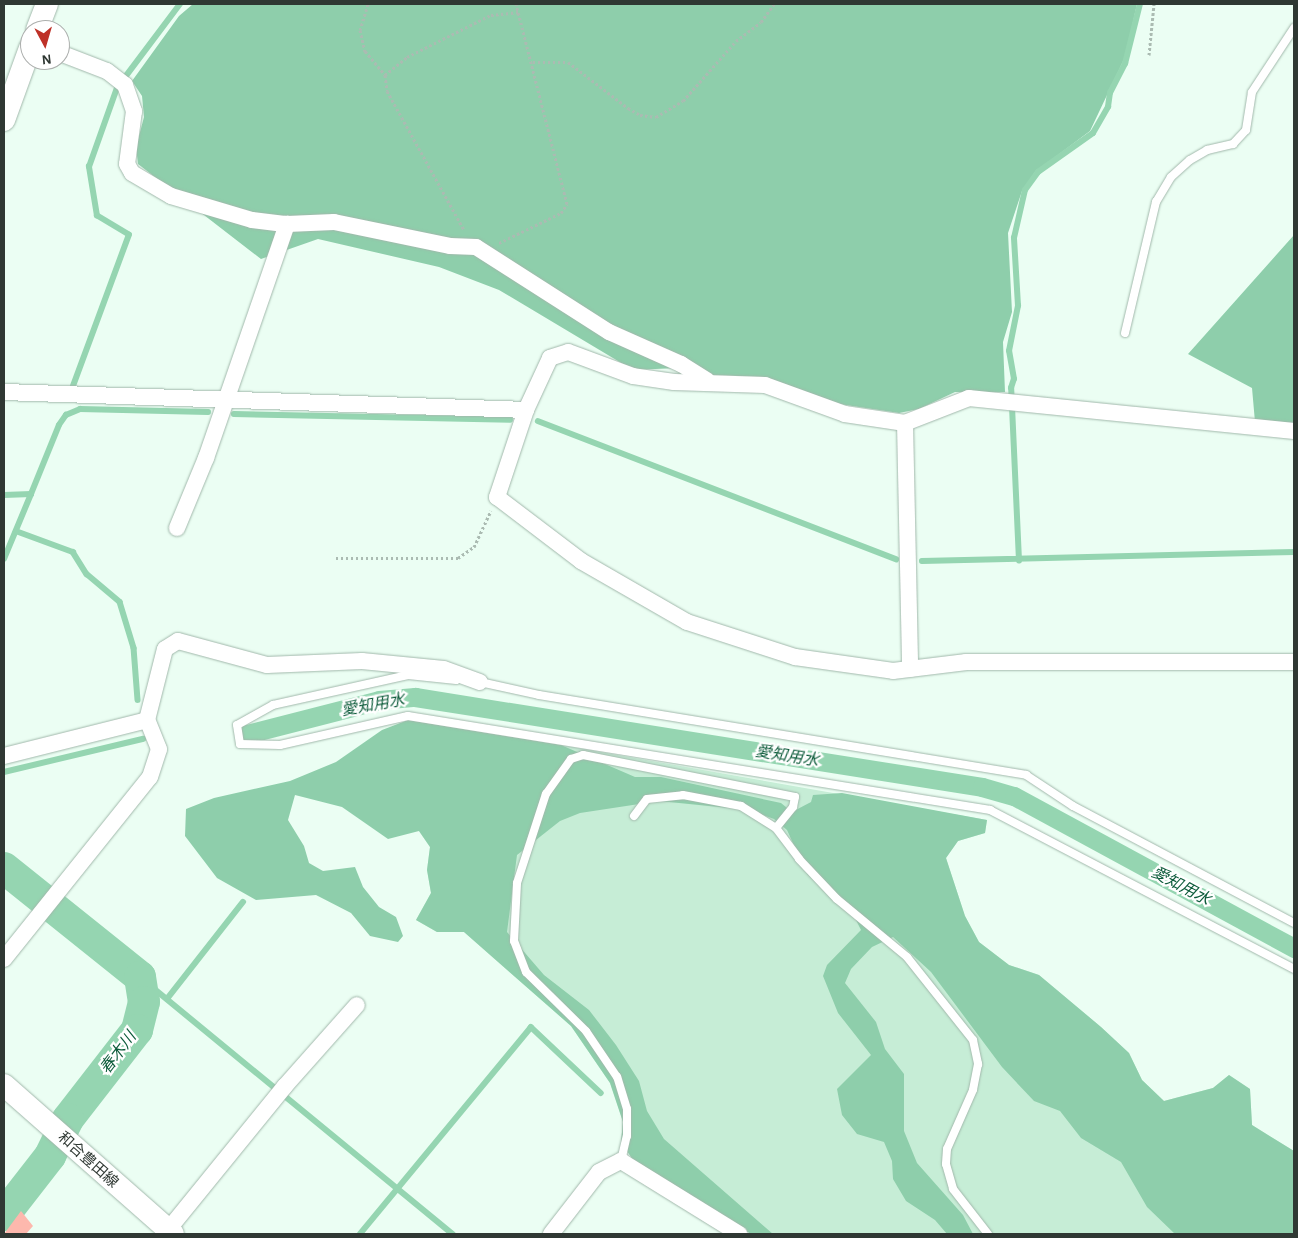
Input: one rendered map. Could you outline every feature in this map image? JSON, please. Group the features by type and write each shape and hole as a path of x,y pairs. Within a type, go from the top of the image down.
{"main road":[{"path":"41,20 47,4"},
{"path":"4,120 22,70"},
{"name":"和合豊田線","path":"4,1085 170,1232"}],"street":[{"path":"70,57 107,71 132,96 133,127 126,148 127,164 132,173 171,196 243,218 286,224 334,222 468,247 487,253 609,332 681,364 707,380"},
{"path":"177,528 226,402 286,224"},
{"path":"1294,431 969,398 905,423 845,414 765,385 707,380 674,382 633,376 568,352 550,358 526,410 497,497 581,561 686,622 795,658 872,670 910,669 966,662 1294,662"},
{"path":"4,392 226,402 526,410"},
{"path":"905,423 910,669"},
{"path":"4,959 150,777 159,749 147,720 165,649 178,641 267,665 362,661 444,669 480,682"},
{"path":"4,756 147,720"},
{"path":"170,1232 280,1092 357,1005"},
{"path":"550,1234 599,1172 621,1161 739,1234"}],"lane":[{"path":"1126,334 1156,202 1170,177 1190,160 1207,150 1233,144 1246,130 1252,92 1294,28"},
{"path":"1294,922 1074,806 1026,775 539,695 480,682 408,675 350,685 273,705 238,725 240,744 280,745 408,716 990,810 1294,969"},
{"path":"621,1161 627,1136 627,1109 617,1077 586,1032 526,972 514,941 517,883 546,794 571,759 583,755 795,798 793,807 776,828"},
{"path":"634,816 647,799 683,795 741,806 776,828 808,871 837,899 907,957 973,1040 978,1064 972,1090 947,1149 946,1164 953,1189 988,1234"}],"path":[{"path":"368,4 361,39 365,51 385,75 387,91 466,233 468,247"},
{"path":"487,253 560,213 567,204 533,62 516,4"},
{"path":"533,62 568,62 628,108 640,115 656,117 683,101 736,41 761,22 774,4"},
{"path":"1149,55 1154,4"},
{"path":"385,75 407,57 491,15 519,12"},
{"path":"336,558 458,558 474,547 497,497"}],"green space":[{"path":"193,4 1137,4 1125,57 1090,131 1035,172 1022,191 1008,233 1012,312 1003,342 1005,392 955,392 919,409 899,413 839,404 764,377 713,375 700,367 633,370 499,290 439,267 318,239 261,259 138,164 136,147 144,117 142,96 132,81 179,16"},
{"path":"1294,235 1294,423 1255,422 1252,388 1188,354"},
{"path":"408,720 561,745 635,777 661,777 781,803 792,812 811,802 813,795 842,793 987,820 985,833 958,841 946,858 965,916 979,942 1009,965 1039,975 1101,1027 1129,1053 1142,1080 1164,1101 1213,1088 1229,1075 1250,1089 1252,1125 1294,1151 1294,1234 1175,1234 1147,1207 1121,1162 1081,1138 1060,1111 1034,1101 1002,1067 931,972 893,937 872,947 851,969 845,983 876,1022 885,1049 904,1074 904,1131 917,1163 963,1215 973,1234 947,1234 935,1220 906,1201 893,1179 892,1161 884,1142 857,1134 842,1115 837,1089 871,1055 838,1013 823,976 827,965 861,930 855,918 807,874 787,830 774,819 749,810 659,801 580,813 560,821 517,855 507,932 544,975 589,1010 616,1045 639,1081 647,1111 664,1139 773,1234 751,1234 633,1160 621,1142 623,1122 610,1083 571,1026 464,932 437,932 416,920 431,893 427,870 430,847 419,831 388,839 342,807 295,795 288,820 304,846 309,863 323,871 355,867 363,887 379,907 396,917 403,936 398,942 370,936 351,913 316,895 256,900 217,878 185,836 186,809 214,798 290,781 336,762 382,730"},
{"path":"561,745 987,820 985,833 958,841 946,858 965,916 979,942 1009,965 1039,975 1101,1027 1129,1053 1142,1080 1164,1101 1213,1088 1229,1075 1250,1089 1252,1125 1294,1151 1294,1234 751,1234 633,1160 621,1142 623,1122 610,1083 571,1026 464,932 437,932 416,920 431,893 427,870 430,847 419,831"}],"building":[{"path":"21,1211 33,1226 26,1234 4,1234"}],"waterway":[{"path":"126,76 180,4"},
{"path":"1019,561 1011,388 1014,379 1009,351 1018,306 1014,238 1025,190 1038,172 1093,133 1108,107 1110,93 1125,64 1140,4"},
{"path":"73,386 129,235 97,216 89,167 117,88"},
{"path":"4,495 31,494 59,425 66,415 80,409 208,412"},
{"path":"234,414 510,420"},
{"path":"538,421 896,559"},
{"path":"4,559 31,494"},
{"path":"16,531 73,552 87,574 120,602 134,648 138,700"},
{"path":"922,561 1294,552"},
{"name":"愛知用水","path":"247,734 379,700 415,697 982,787 1014,796 1294,948"},
{"path":"4,772 143,739"},
{"name":"春木川","path":"4,868 140,977 144,1002 137,1030 68,1119 50,1156 4,1215"},
{"path":"167,999 243,902"},
{"path":"140,977 453,1234"},
{"path":"360,1234 531,1027 601,1093"}]}
